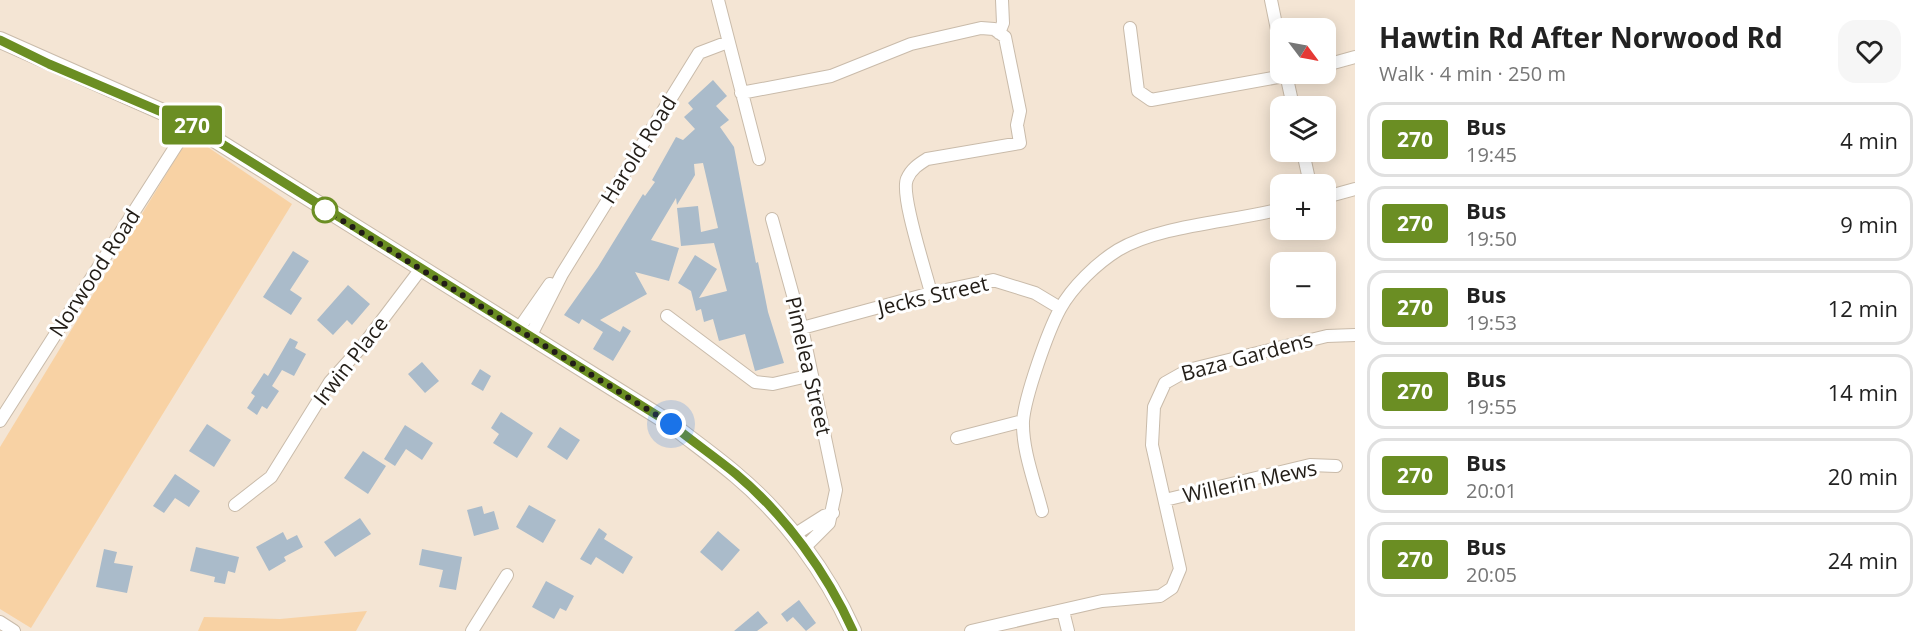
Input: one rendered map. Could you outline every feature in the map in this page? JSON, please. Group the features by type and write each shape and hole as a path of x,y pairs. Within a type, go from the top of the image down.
{"main road":[{"path":"0,40 49,64 190,124 420,270 671,424 737,476 799,542 829,586 853,631"}],"street":[{"path":"718,0 759,159"},
{"path":"999,33 1003,24 1002,0"},
{"path":"1270,0 1274,18"},
{"path":"741,93 831,76 911,44 981,28 1005,37 1020,111 1017,125 1020,143 927,159 915,166 906,180 906,198 931,293"},
{"path":"1130,28 1138,91 1151,100 1270,78"},
{"name":"Harold Road","path":"524,334 556,276 562,274 699,53 728,42"},
{"path":"1336,62 1355,57"},
{"name":"Norwood Road","path":"0,421 190,124"},
{"path":"1336,194 1355,189"},
{"path":"1042,511 1023,421 1037,370 1060,308 1090,272 1118,250 1155,235 1270,211"},
{"name":"Pimelea Street","path":"772,219 802,328 836,490 833,513 824,516 799,542"},
{"name":"Irwin Place","path":"234,505 271,477 330,382 378,327 420,270"},
{"name":"Jecks Street","path":"802,328 931,293 993,280 1035,293 1060,308"},
{"path":"667,316 755,382 773,384 812,375"},
{"name":"Baza Gardens","path":"971,631 1102,602 1150,598 1172,588 1180,569 1151,437 1156,399 1171,377 1188,370 1327,336 1355,335"},
{"path":"957,438 1023,421"},
{"name":"Willerin Mews","path":"1165,500 1310,465 1336,466"},
{"path":"472,631 507,575"},
{"path":"1063,611 1068,631"},
{"path":"0,622 14,631"}],"shaded area":[{"path":"190,135 292,204 31,628 0,609 0,447"},
{"path":"367,611 356,631 198,631 204,617 280,619"}],"building":[{"path":"713,80 727,96 716,106 729,120 720,127 734,147 756,263 758,262 768,312 784,363 755,371 745,334 719,341 713,319 704,322 701,309 696,311 691,291 678,283 695,255 717,269 699,298 727,291 714,243 681,246 677,208 698,206 701,232 718,228 703,163 694,164 695,175 677,205 676,198 651,240 679,248 669,281 635,272 647,294 600,320 620,332 623,326 631,331 613,361 593,349 603,332 582,319 579,324 564,315 598,267 643,194 645,196 655,182 652,180 676,137 683,140 695,129 684,117 693,109 688,103"},
{"path":"293,251 309,261 290,290 302,298 291,315 263,297"},
{"path":"348,285 370,304 352,325 347,320 333,335 317,320"},
{"path":"290,338 298,342 295,348 306,354 294,376 282,370 272,386 279,391 267,409 262,406 257,415 247,408 255,396 251,393 264,373 268,376"},
{"path":"422,362 439,381 425,393 408,374"},
{"path":"480,369 491,376 483,391 471,384"},
{"path":"501,412 533,433 517,458 493,443 499,434 491,428"},
{"path":"207,424 231,440 214,467 189,451"},
{"path":"405,425 433,443 422,460 406,449 395,466 384,459"},
{"path":"560,427 580,440 567,460 547,447"},
{"path":"363,451 386,466 368,494 344,478"},
{"path":"175,474 200,491 189,507 175,498 164,513 153,506"},
{"path":"529,505 556,520 543,543 516,527"},
{"path":"482,506 484,514 494,511 499,529 474,536 467,510"},
{"path":"360,518 371,534 335,557 324,542"},
{"path":"599,528 607,534 604,539 633,557 623,574 596,557 591,565 580,559"},
{"path":"718,531 740,550 722,571 700,552"},
{"path":"283,532 287,540 297,535 303,547 284,557 286,561 269,571 256,547"},
{"path":"196,547 239,557 235,573 228,571 225,584 214,582 215,577 190,571"},
{"path":"104,549 117,552 114,563 133,566 127,593 96,587"},
{"path":"422,549 462,557 456,590 439,587 443,570 419,565"},
{"path":"546,581 574,596 566,611 560,608 554,619 532,607"},
{"path":"799,600 816,623 806,631 793,617 787,622 781,614"},
{"path":"758,611 768,623 757,631 734,631"}],"bus line":[{"name":"270","path":"0,40 49,64 190,124 420,270 671,424 737,476 801,543 829,586 853,631"}],"route":[{"path":"325,210 671,424"}]}
